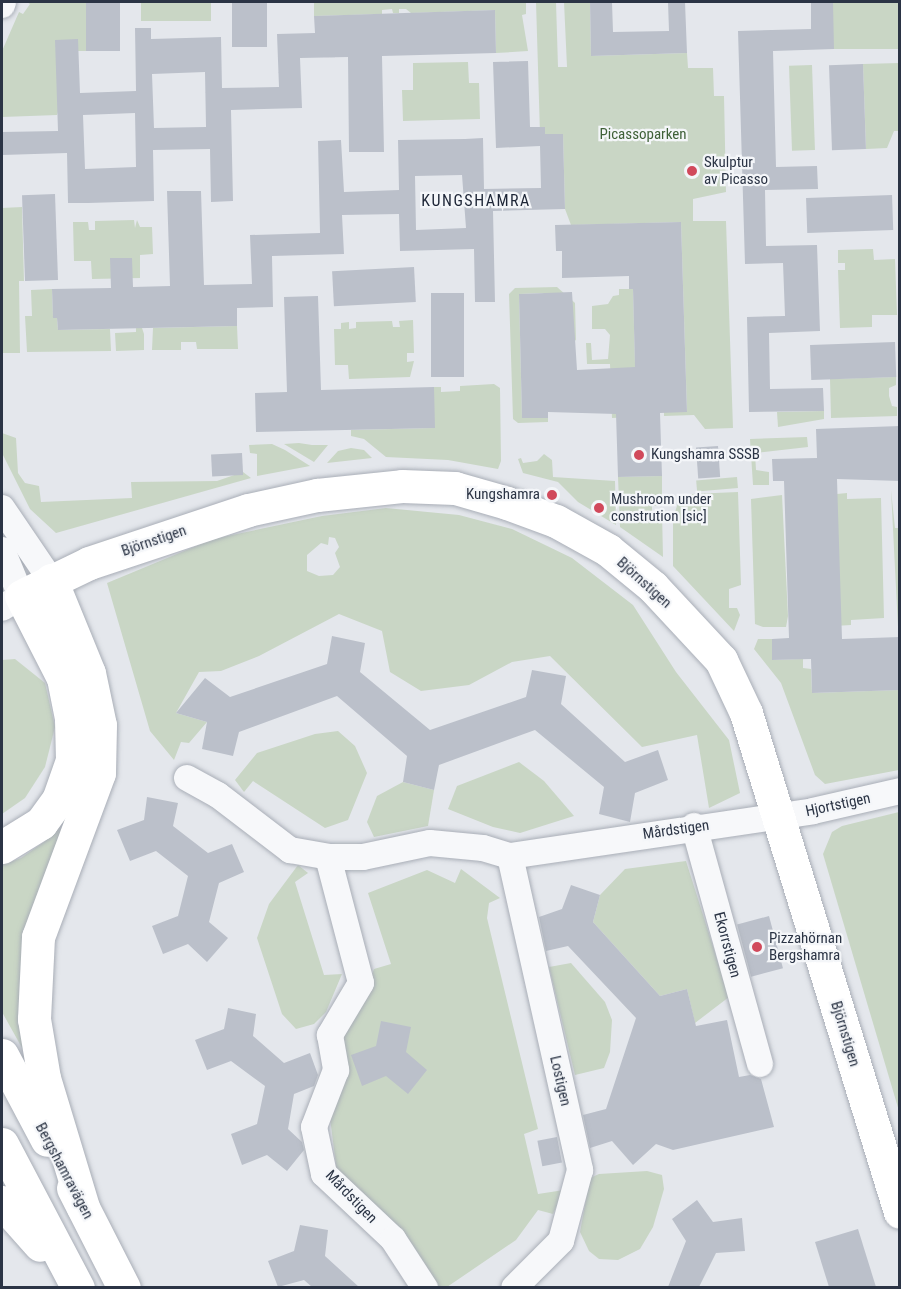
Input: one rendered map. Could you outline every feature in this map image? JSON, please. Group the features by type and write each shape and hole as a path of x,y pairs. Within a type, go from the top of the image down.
{"main road":[{"name":"Björnstigen","path":"11,602 51,580 183,530 317,495 402,486 444,488 507,503 556,521 608,550 653,587 721,660 746,713 900,1212"},
{"path":"51,580 89,673 100,725 99,773 38,936 34,1018 44,1078 83,1207"},
{"path":"2,847 41,823 58,800 72,760 71,718 63,678 11,602"},
{"name":"Bergshamravägen","path":"2,1055 124,1287"},
{"path":"2,1144 77,1287"},
{"path":"2,1202 77,1287"}],"street":[{"path":"2,508 51,580"},
{"path":"2,550 11,602"},
{"name":"Mårdstigen","path":"187,778 218,795 290,850 328,857 363,857 430,843 483,848 510,856 694,826 777,816"},
{"name":"Hjortstigen","path":"777,816 900,791"},
{"name":"Ekorrstigen","path":"694,826 760,1064"},
{"name":"Lostigen","path":"510,856 580,1170 561,1241 514,1287"},
{"name":"Mårdstigen","path":"328,857 361,982 330,1035 336,1070 314,1127 324,1174 393,1239 425,1287"}],"green space":[{"path":"27,2 86,2 87,51 78,51 57,115 2,117 2,51 19,12 23,14 30,4"},
{"path":"141,2 211,2 211,21 141,21"},
{"path":"314,2 526,2 526,14 522,15 528,51 496,53 495,10 411,13 406,9 399,9 399,13 393,13 392,9 382,10 382,14 314,16"},
{"name":"Picassoparken","path":"536,2 556,2 558,67 567,67 564,2 590,2 591,56 687,53 688,68 713,68 714,96 724,96 726,192 693,199 693,221 726,221 733,428 705,429 694,415 664,416 664,412 687,411 681,222 571,225 565,209 563,134 540,134"},
{"path":"833,2 899,2 899,49 833,49"},
{"path":"468,62 469,83 479,83 480,119 403,121 402,90 413,90 413,63"},
{"path":"899,63 899,131 894,131 887,148 866,149 863,64"},
{"path":"812,65 815,150 792,151 789,66"},
{"path":"22,207 24,281 19,281 20,353 2,353 2,208"},
{"path":"134,220 135,228 137,220 140,227 152,227 153,254 140,255 140,278 92,279 91,261 74,261 73,222 88,222 89,230 95,230 95,221"},
{"path":"873,249 874,260 895,259 897,315 872,315 872,327 840,328 838,270 845,270 845,263 838,263 838,250"},
{"path":"557,287 575,303 576,341 543,293 519,294 522,418 548,418 548,422 518,423 513,419 509,294 515,288"},
{"path":"52,289 53,317 57,318 58,330 110,329 111,351 27,352 25,316 32,316 31,290"},
{"path":"619,289 633,289 636,402 659,416 612,418 610,364 587,364 586,343 591,343 592,360 608,359 610,335 605,329 592,329 592,306 608,304 613,296 619,295"},
{"path":"413,320 414,353 407,353 407,362 414,361 410,377 349,379 348,365 335,365 334,329 341,329 341,323 349,322 349,329 356,328 356,322 392,321 393,327 400,327 399,321"},
{"path":"237,326 238,349 197,349 196,342 181,342 181,350 152,350 153,328"},
{"path":"136,328 142,328 144,350 116,351 115,333 136,332"},
{"path":"896,377 896,385 889,388 889,396 892,406 897,407 897,416 831,418 830,379"},
{"path":"494,384 500,388 501,461 498,469 448,460 386,457 364,439 351,436 351,430 434,428 434,387 441,387 441,392 460,391 460,386"},
{"path":"824,411 824,419 778,427 777,412"},
{"path":"2,433 16,438 18,473 25,483 39,486 41,502 132,498 131,482 217,481 243,472 251,478 56,533 30,509 2,453"},
{"path":"807,437 808,447 755,453 756,470 769,472 769,485 753,485 750,439"},
{"path":"272,444 310,466 257,476 257,454 250,453 249,445"},
{"path":"284,444 328,445 314,462"},
{"path":"351,448 364,450 372,458 327,463 338,451"},
{"path":"544,454 552,460 553,477 615,481 616,525 578,502 558,482 523,473 518,459 521,458 523,463 537,461"},
{"path":"662,476 662,505 652,506 652,512 662,512 663,557 620,527 618,477"},
{"path":"737,477 738,488 697,492 696,481"},
{"path":"891,490 895,528 899,528 898,627"},
{"path":"738,492 741,585 729,589 729,608 737,608 740,615 734,631 673,566 673,518 679,500 692,494"},
{"path":"847,493 847,499 881,498 884,618 851,620 851,625 818,627 837,494"},
{"path":"782,495 788,616 786,627 763,627 755,624 751,499"},
{"path":"386,508 459,515 512,529 572,558 633,605 676,672 729,740 740,793 709,808 697,735 642,747 550,656 512,662 469,685 421,691 390,672 382,631 339,614 259,656 221,671 199,672 176,713 207,722 189,743 181,742 174,760 150,731 107,583 213,539 322,516","holes":["329,537 335,538 339,547 335,553 340,567 333,575 319,576 307,571 307,555 321,543 328,545"]},
{"path":"758,639 772,639 773,660 803,659 803,668 811,669 812,693 899,690 899,770 825,784 815,775 781,683 754,649"},
{"path":"15,659 45,683 55,727 45,767 25,798 2,814 2,660"},
{"path":"338,731 355,746 367,773 348,820 325,828 253,781 244,792 235,780 257,753 315,734"},
{"path":"519,762 544,781 574,816 520,833 493,827 448,809 457,786"},
{"path":"403,782 434,790 428,826 374,837 367,822 377,796"},
{"path":"900,812 899,1111 823,854 832,832 842,826"},
{"path":"58,824 64,833 26,1055 2,1012 2,865 21,858 44,842"},
{"path":"686,861 729,997 695,1023 687,989 660,996 593,922 600,895 625,869"},
{"path":"298,865 308,873 295,882 324,975 342,974 326,1012 314,1024 296,1029 282,1014 257,938 269,904"},
{"path":"461,869 500,898 489,903 487,918 538,1129 524,1134 538,1194 564,1190 553,1214 538,1210 516,1240 447,1287 434,1287 338,1181 330,1118 343,1046 344,1008 366,991 374,969 391,964 368,893 427,870 455,883"},
{"path":"571,963 605,1002 612,1020 610,1052 604,1068 575,1075 549,967"},
{"path":"647,1171 662,1175 664,1189 653,1227 640,1249 618,1260 599,1259 589,1251 580,1232 590,1178 599,1174"}],"building":[{"path":"86,2 120,2 120,51 86,51"},
{"path":"232,2 267,2 267,47 232,47"},
{"path":"590,2 612,2 613,32 669,31 668,2 685,2 687,53 591,56"},
{"path":"811,2 833,2 834,49 773,51 776,167 817,166 818,189 765,190 766,246 817,245 820,331 769,333 770,389 823,388 824,411 749,412 747,317 785,316 783,263 745,264 738,31 811,29"},
{"path":"495,10 496,53 382,56 384,152 349,152 348,57 300,58 302,108 231,110 233,201 211,202 210,149 153,150 154,201 88,203 68,203 67,153 2,155 2,132 58,131 55,40 78,39 80,93 136,91 135,28 151,28 151,39 221,37 222,88 279,87 277,34 315,33 314,16","holes":["205,72 206,127 154,128 152,74","135,113 136,167 85,169 83,115"]},
{"path":"528,61 530,127 545,127 545,134 563,134 565,209 493,211 495,302 475,302 474,249 400,251 399,214 342,215 344,254 272,256 273,307 237,308 237,326 58,330 57,318 53,318 52,289 111,288 110,258 132,258 133,287 170,286 167,191 201,191 204,285 252,284 250,235 320,233 318,141 341,140 344,192 399,190 398,140 483,138 484,189 541,188 540,146 496,148 493,62","holes":["462,175 466,228 416,230 415,176"]},
{"path":"863,64 866,149 832,150 829,65"},
{"path":"55,194 58,280 25,281 22,195"},
{"path":"892,195 893,230 807,233 806,198"},
{"path":"681,222 687,412 660,413 662,476 618,477 616,414 548,412 548,418 522,418 519,294 572,292 577,370 635,367 633,289 629,289 629,276 562,278 562,251 556,251 555,225"},
{"path":"414,267 416,302 334,306 332,271"},
{"path":"431,293 464,293 464,377 431,377"},
{"path":"318,296 321,390 434,387 435,428 256,432 255,393 287,392 284,297"},
{"path":"895,342 896,377 811,380 810,345"},
{"path":"900,426 900,481 837,479 842,639 900,637 900,690 812,693 811,659 772,660 772,639 789,638 784,481 773,481 772,459 817,458 816,429"},
{"path":"718,446 720,477 698,478 696,448"},
{"path":"242,453 243,475 212,477 211,455"},
{"path":"332,636 365,643 360,672 430,730 526,697 532,670 566,676 561,704 625,762 658,750 668,780 635,793 630,822 599,814 604,787 535,730 439,765 434,790 403,782 407,756 337,696 239,732 233,756 202,749 207,722 176,713 205,678 230,697 327,664"},
{"path":"147,797 178,803 173,826 208,853 232,844 244,872 219,883 209,922 228,938 207,962 188,944 163,954 152,926 178,916 188,876 156,851 130,861 117,830 144,820"},
{"path":"571,885 600,895 593,922 660,996 687,989 696,1026 727,1020 739,1077 750,1075 761,1079 774,1127 673,1150 656,1144 633,1165 612,1141 590,1148 583,1115 606,1109 636,1018 568,946 546,951 539,917 562,909"},
{"name":"Pizzahörnan Bergshamra","path":"769,916 783,968 751,977 737,925"},
{"path":"228,1008 256,1014 253,1036 284,1063 310,1053 318,1075 314,1086 294,1094 288,1129 302,1142 304,1150 287,1171 267,1155 242,1165 231,1134 257,1124 265,1086 231,1061 207,1070 195,1040 224,1029"},
{"path":"381,1021 411,1027 406,1052 427,1070 408,1094 386,1076 362,1086 351,1055 376,1046"},
{"path":"557,1137 562,1163 542,1166 537,1141"},
{"path":"697,1200 713,1222 742,1218 745,1251 716,1253 699,1287 668,1287 686,1241 672,1219"},
{"path":"300,1225 328,1230 325,1256 359,1287 312,1287 304,1280 278,1287 268,1261 294,1251"},
{"path":"858,1229 876,1287 829,1287 815,1242"}],"place":[{"name":"Skulptur av Picasso","path":"692,171"},
{"name":"Kungshamra SSSB","path":"639,455"},
{"name":"Kungshamra","path":"552,495"},
{"name":"Mushroom under constrution [sic]","path":"599,508"},
{"name":"Pizzahörnan Bergshamra","path":"757,947"}],"district":[{"name":"KUNGSHAMRA","path":"476,201"}]}
